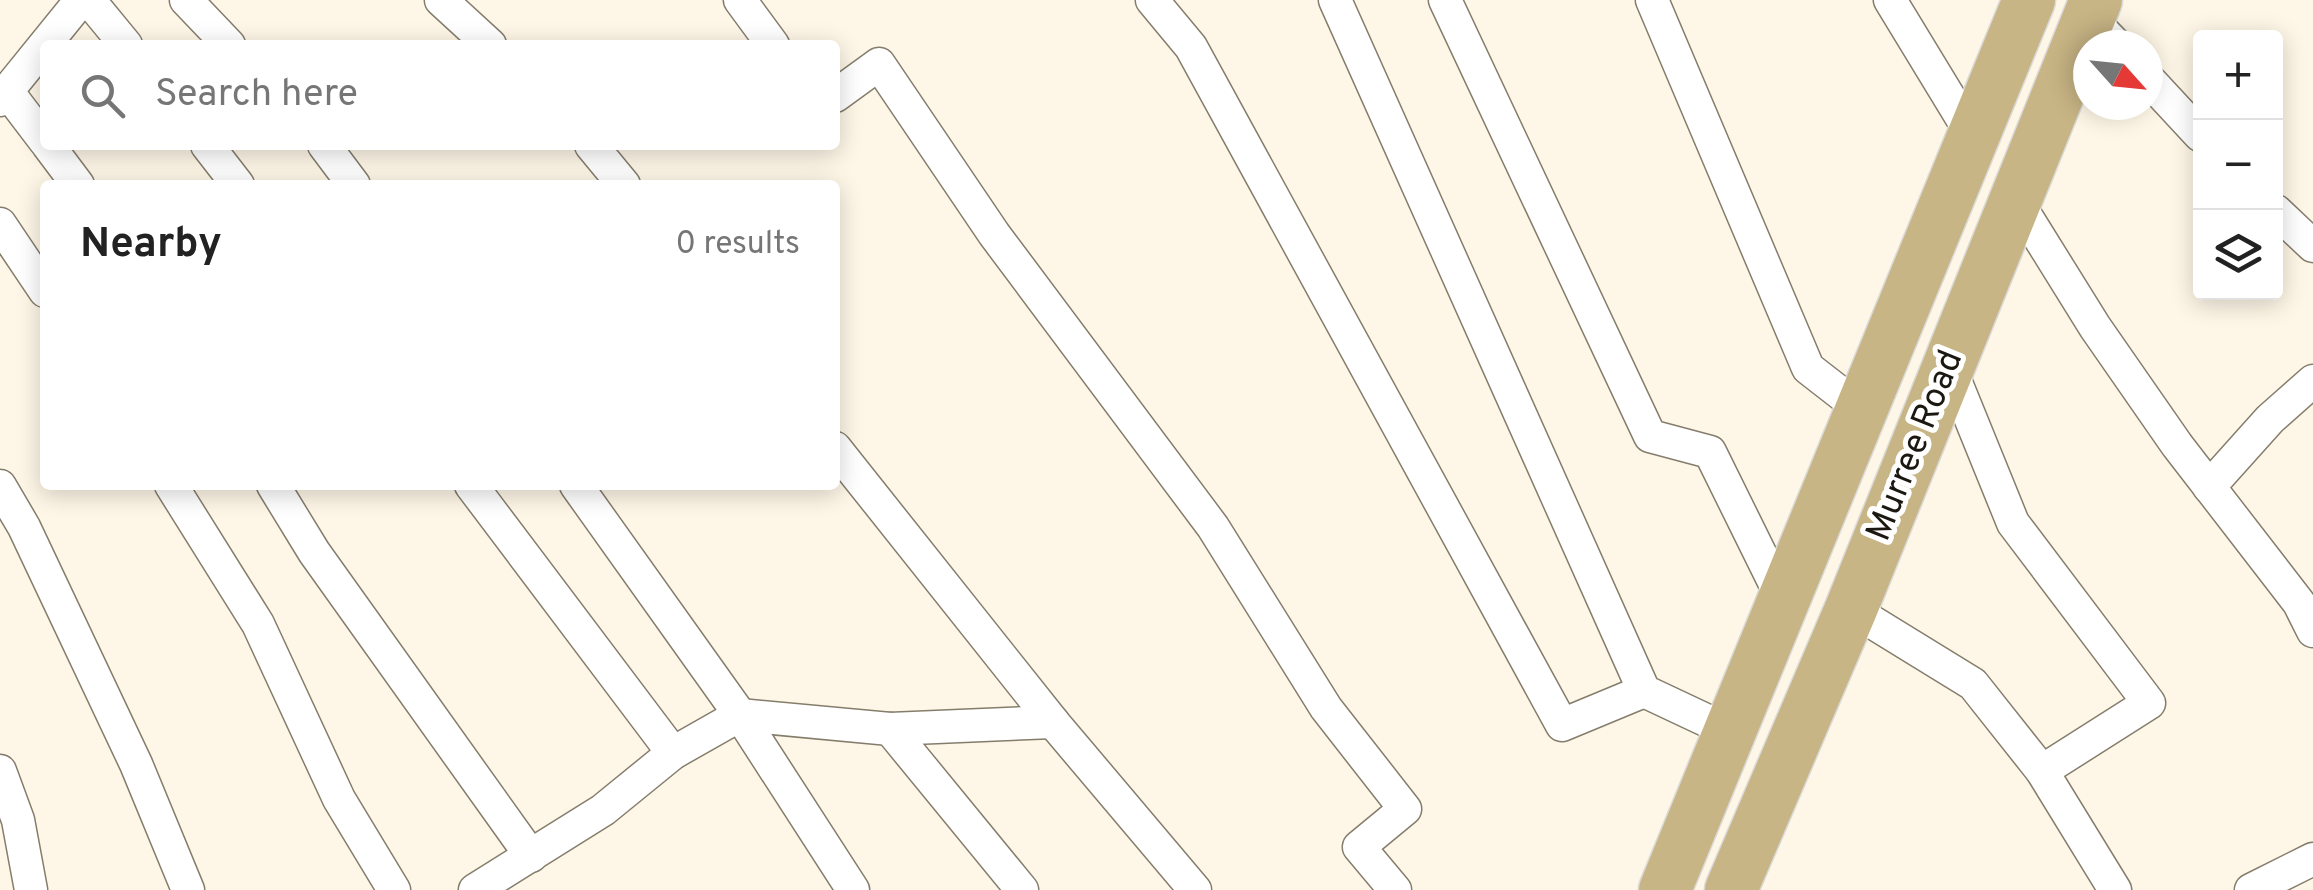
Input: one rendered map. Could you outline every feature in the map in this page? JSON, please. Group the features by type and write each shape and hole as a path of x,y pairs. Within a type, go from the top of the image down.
{"main road":[{"name":"Murree Road","path":"1665,890 2030,0"},
{"name":"Murree Road","path":"1731,890 1851,609 2016,200 2100,21"},
{"path":"1752,679 1810,704"}],"street":[{"path":"49,40 81,0"},
{"path":"89,0 122,40"},
{"path":"186,0 224,40"},
{"path":"441,0 485,40"},
{"path":"740,0 769,40"},
{"path":"1152,0 1191,47 1562,725 1644,690"},
{"path":"1336,0 1644,690 1729,730"},
{"path":"1445,0 1650,436 1710,452 1784,602"},
{"path":"1652,0 1808,368 1862,410"},
{"path":"1890,0 1974,138"},
{"path":"40,51 4,96 40,136"},
{"path":"840,92 879,64 994,234 1212,527 1326,708 1405,809 1358,847 1395,890"},
{"path":"2163,96 2193,128"},
{"path":"51,150 74,180"},
{"path":"210,150 234,180"},
{"path":"328,150 350,180"},
{"path":"596,150 620,180"},
{"path":"2016,200 2095,328 2298,604 2313,630"},
{"path":"2283,218 2313,246"},
{"path":"0,224 40,284"},
{"path":"1948,363 2013,523 2148,702 2042,771"},
{"path":"2209,487 2270,419 2313,381"},
{"path":"840,454 1053,722 1196,890"},
{"path":"0,486 24,527 136,764 188,890"},
{"path":"174,490 258,624 339,799 394,890"},
{"path":"276,490 523,871"},
{"path":"475,490 673,753"},
{"path":"580,490 740,715 853,890"},
{"path":"1851,609 1974,684 2042,771 2115,890"},
{"path":"476,890 523,871 673,753 740,715 890,729 1053,722"},
{"path":"890,729 1022,890"},
{"path":"0,771 18,820 31,890"},
{"path":"2251,890 2313,859"}]}
